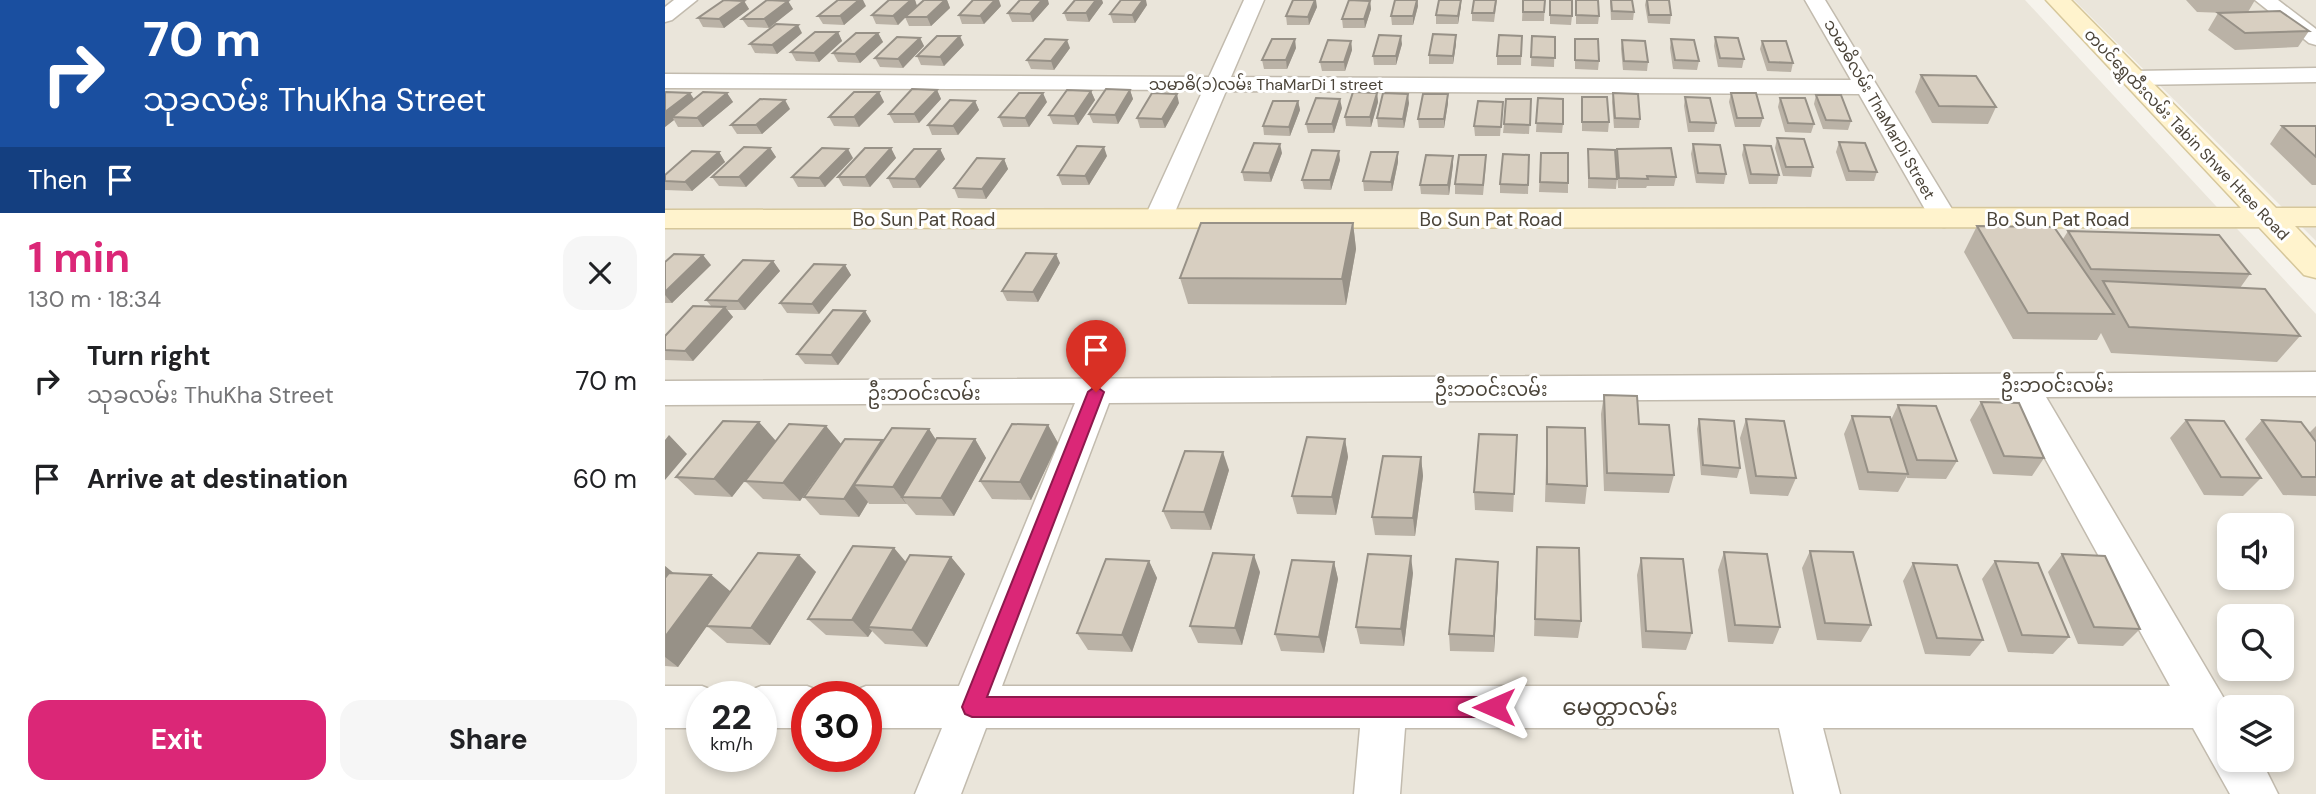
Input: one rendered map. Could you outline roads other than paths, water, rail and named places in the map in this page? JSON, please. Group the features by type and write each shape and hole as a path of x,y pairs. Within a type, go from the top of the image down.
{"street":[{"path":"665,16 687,0"},
{"path":"1159,219 1254,0"},
{"name":"သမာဓိလမ်း ThaMarDi Street","path":"1815,0 1944,219"},
{"name":"တပင်ရွှေထီးလမ်း Tabin Shwe Htee Road","path":"2059,0 2316,267"},
{"path":"2265,0 2316,39"},
{"path":"2134,78 2316,75"},
{"name":"သမာဓိ(၁)လမ်း ThaMarDi 1 street","path":"665,81 1867,87"},
{"name":"Bo Sun Pat Road","path":"665,219 2316,217"},
{"name":"ဦးဘဝင်းလမ်း","path":"665,393 2316,384"},
{"path":"2022,385 2217,727"},
{"path":"939,794 1096,392"},
{"path":"665,707 686,707"},
{"name":"မေတ္တာလမ်း","path":"882,707 2206,707"},
{"path":"1377,794 1384,707"},
{"path":"1796,707 1817,794"},
{"path":"2243,772 2255,794"}]}
